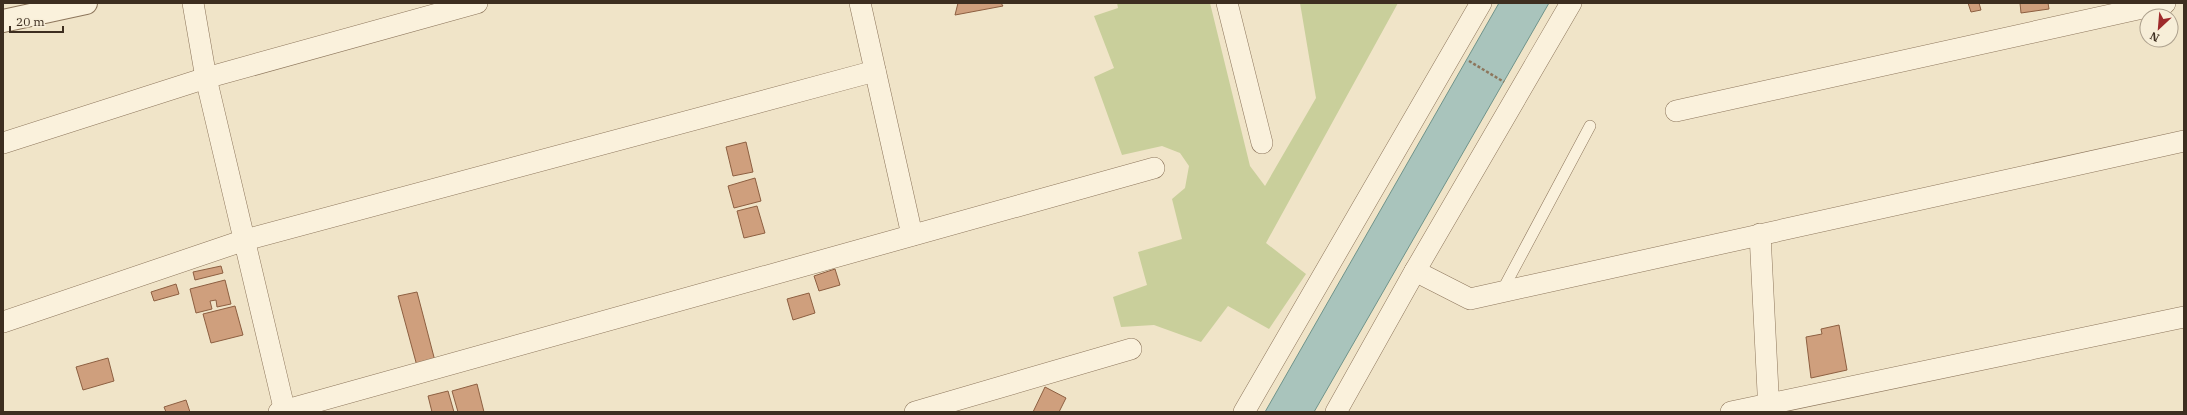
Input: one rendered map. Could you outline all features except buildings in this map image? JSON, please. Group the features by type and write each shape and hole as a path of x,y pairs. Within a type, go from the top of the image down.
{"street":[{"path":"3,21 86,3"},
{"path":"193,3 206,78 245,240 283,411 1154,168"},
{"path":"3,144 206,78 477,3"},
{"path":"860,3 912,235"},
{"path":"1227,3 1262,143"},
{"path":"1244,412 1481,3"},
{"path":"1336,412 1415,271 1571,3"},
{"path":"1676,111 2165,3"},
{"path":"3,322 245,240 875,71"},
{"path":"1415,271 1470,299 2184,141"},
{"path":"1760,234 1768,408"},
{"path":"1731,412 1768,408 2184,317"},
{"path":"915,412 1131,349"}],"lane":[{"path":"1501,293 1590,126"}],"path":[{"path":"1466,59 1505,82"}],"green space":[{"path":"1117,3 1210,3 1250,166 1265,186 1316,98 1300,3 1398,3 1266,243 1306,274 1269,329 1228,306 1201,342 1154,325 1121,327 1113,297 1147,285 1138,252 1182,239 1172,199 1185,188 1189,166 1180,153 1162,146 1122,155 1094,77 1114,68 1094,16 1118,8"}],"water":[{"path":"1499,3 1549,3 1314,412 1265,412"}]}
